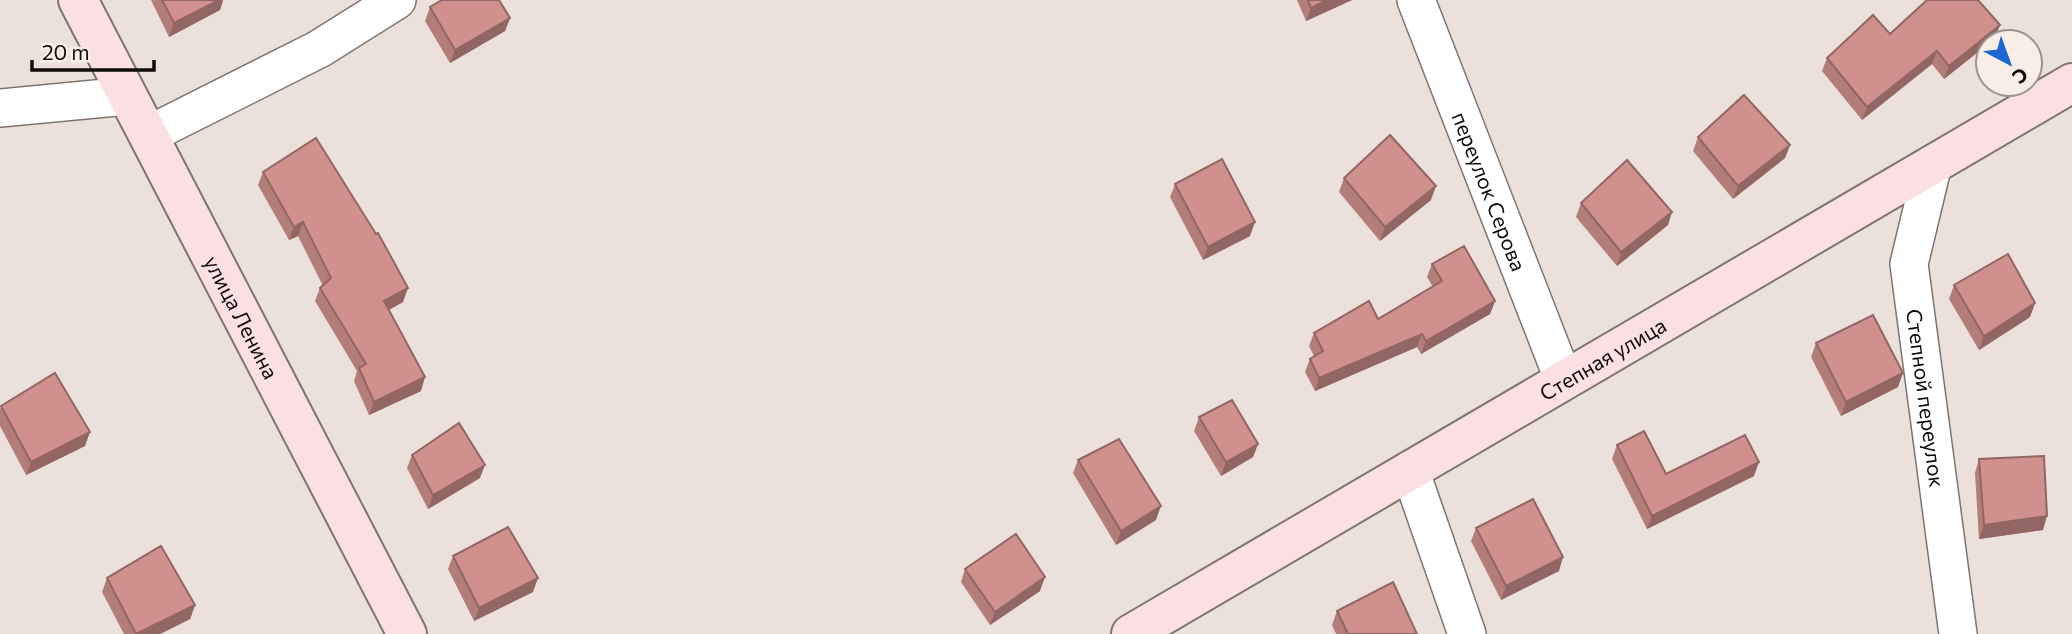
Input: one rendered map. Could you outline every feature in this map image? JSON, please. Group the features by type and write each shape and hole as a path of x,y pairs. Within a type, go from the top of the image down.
{"main road":[{"name":"улица Ленина","path":"78,0 407,634"},
{"name":"Степная улица","path":"1131,634 2072,83"}],"street":[{"path":"148,135 318,49 397,0"},
{"name":"переулок Серова","path":"1416,0 1564,381"},
{"path":"0,108 127,96"},
{"name":"Степной переулок","path":"1933,164 1909,264 1958,634"},
{"path":"1410,470 1467,634"}],"building":[{"path":"162,0 219,0 174,23"},
{"path":"442,0 499,0 510,18 455,50 430,7"},
{"path":"1308,0 1327,0 1311,8"},
{"path":"1927,0 1978,0 2000,25 1996,28 1974,28 1974,46 1949,66 1937,51 1867,107 1827,58 1873,15 1890,34"},
{"path":"1744,95 1790,145 1738,186 1698,137"},
{"path":"1390,135 1436,186 1385,227 1344,178"},
{"path":"316,138 376,234 378,233 408,288 384,301 425,377 374,402 359,368 366,364 320,288 331,278 303,222 294,227 263,172"},
{"path":"1222,159 1255,222 1208,247 1175,184"},
{"path":"1627,160 1672,212 1621,252 1581,203"},
{"path":"1464,246 1495,301 1426,341 1422,334 1319,378 1310,359 1323,351 1314,333 1369,301 1378,319 1442,281 1432,264"},
{"path":"2008,254 2035,303 1984,336 1954,285"},
{"path":"1873,315 1903,373 1846,402 1816,343"},
{"path":"55,373 90,432 31,462 1,406"},
{"path":"1232,400 1258,444 1226,462 1199,417"},
{"path":"459,423 485,465 433,495 412,455"},
{"path":"1644,431 1666,474 1745,435 1759,462 1652,516 1617,445"},
{"path":"1119,439 1161,506 1121,531 1078,460"},
{"path":"2044,456 2047,516 1984,525 1979,459"},
{"path":"1533,499 1563,557 1506,586 1476,528"},
{"path":"508,527 538,578 479,608 453,556"},
{"path":"1016,534 1045,577 995,612 965,569"},
{"path":"161,546 195,605 136,634 107,578"},
{"path":"1393,582 1417,634 1348,634 1337,611"}]}
